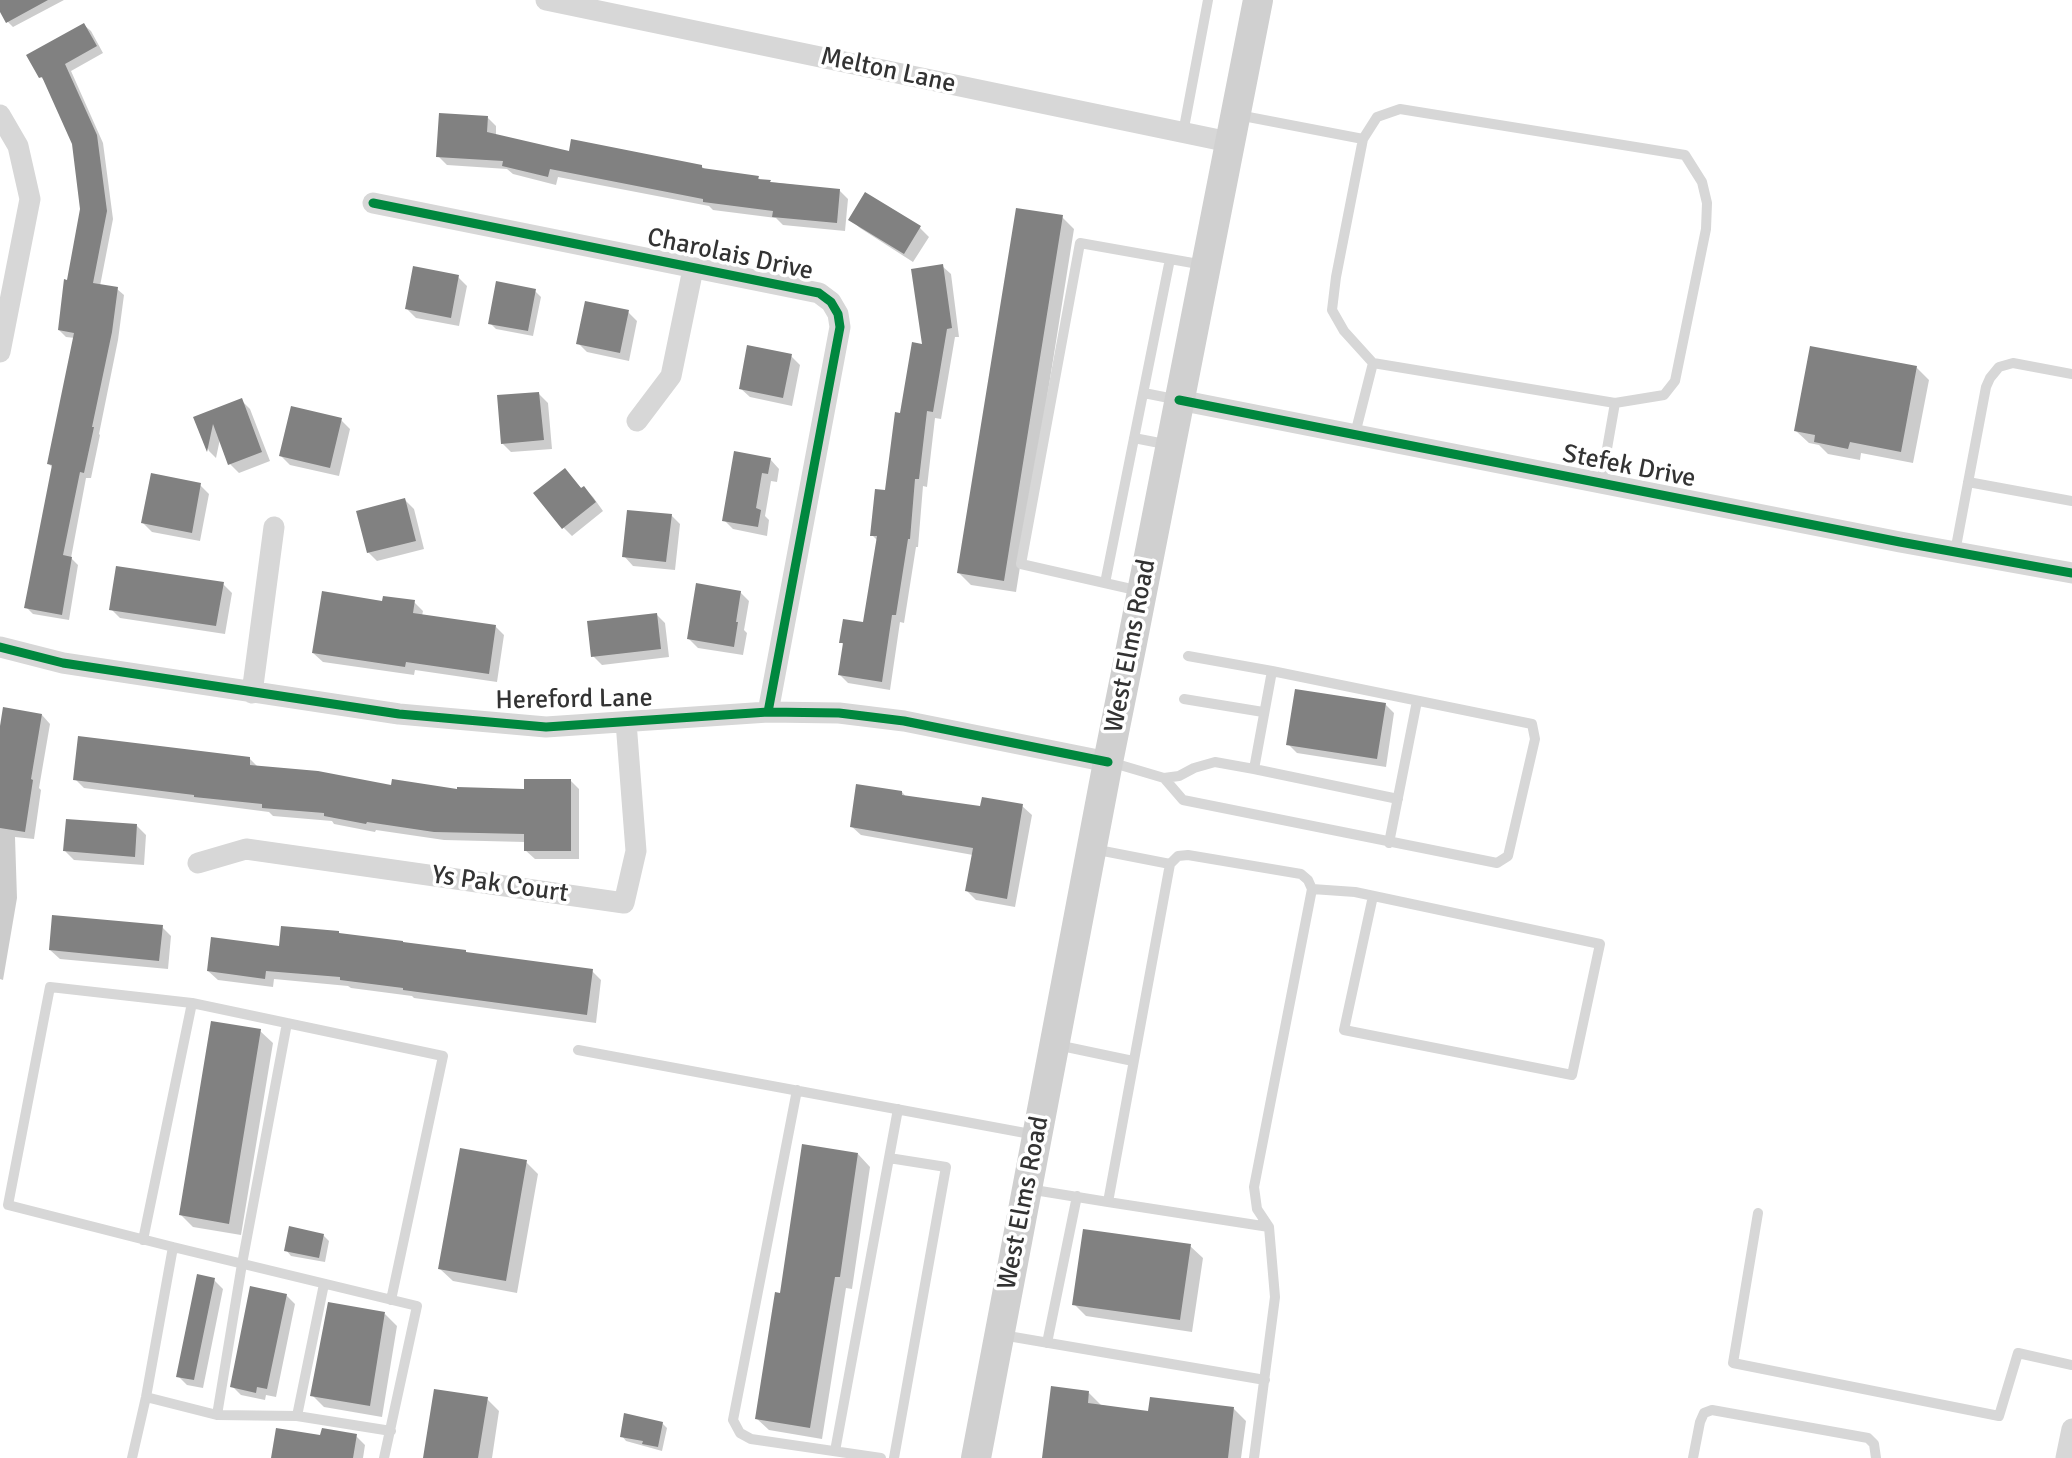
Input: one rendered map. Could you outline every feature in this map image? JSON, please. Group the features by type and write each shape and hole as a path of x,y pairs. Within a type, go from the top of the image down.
{"main road":[{"name":"West Elms Road","path":"976,1458 1091,849 1258,0"}],"street":[{"name":"Melton Lane","path":"546,0 1183,133 1232,128"},
{"path":"0,116 18,146 30,199 0,352"},
{"name":"Charolais Drive","path":"373,203 819,293 831,302 838,314 839,327 768,712"},
{"path":"637,421 671,376 693,268"},
{"name":"Stefek Drive","path":"1179,400 2072,573"},
{"path":"252,693 274,527"},
{"name":"Hereford Lane","path":"0,647 63,663 399,714 546,727 768,712 839,713 904,720 1108,762"},
{"name":"Ys Pak Court","path":"198,863 246,849 624,903 636,851 626,722"},
{"path":"2066,1458 2072,1429"}],"lane":[{"path":"1183,133 1208,0"},
{"path":"1400,108 1685,155 1702,182 1707,203 1706,229 1675,381 1664,395 1615,403 1373,363 1344,331 1332,310 1363,139 1377,117 1400,108"},
{"path":"1232,128 1363,139"},
{"path":"1143,591 1021,564 1080,243 1205,265"},
{"path":"1105,583 1170,259"},
{"path":"1355,434 1373,363"},
{"path":"1955,552 1986,387 1990,378 1999,367 2013,363 2072,374"},
{"path":"1144,393 1179,400"},
{"path":"1601,483 1615,403"},
{"path":"1135,438 1170,445"},
{"path":"1968,482 2072,501"},
{"path":"1164,778 1183,800 1497,863 1508,856 1535,739 1532,724 1188,656"},
{"path":"1254,769 1272,671"},
{"path":"1184,699 1264,712"},
{"path":"1389,843 1417,701"},
{"path":"1108,762 1164,778 1179,776 1215,762 1398,799"},
{"path":"1091,849 1170,864"},
{"path":"1108,1202 1170,864 1178,856 1188,855 1301,874 1312,889 1254,1187 1257,1209 1269,1227 1275,1297 1256,1458"},
{"path":"1312,889 1373,895 1600,944 1572,1075 1344,1031 1373,895"},
{"path":"384,1458 417,1306 391,1300 324,1284 144,1240 8,1205 51,987 192,1003 443,1056 391,1300"},
{"path":"144,1240 192,1003"},
{"path":"217,1415 287,1023"},
{"path":"1054,1044 1133,1061"},
{"path":"578,1050 1037,1135"},
{"path":"797,1090 733,1420 740,1433 751,1439 881,1458"},
{"path":"835,1451 898,1109"},
{"path":"889,1158 946,1167 894,1458"},
{"path":"1027,1189 1269,1227"},
{"path":"1047,1343 1077,1196"},
{"path":"1758,1213 1733,1363 1999,1416 2018,1353 2072,1365"},
{"path":"132,1458 146,1397 173,1247"},
{"path":"298,1416 324,1284"},
{"path":"999,1335 1265,1380"},
{"path":"146,1397 217,1415 298,1416 391,1431"},
{"path":"1693,1458 1700,1422 1704,1413 1712,1410 1868,1438 1874,1444 1876,1458"}],"building":[{"path":"0,0 48,0 6,23 0,12"},
{"path":"84,23 97,46 65,64 97,135 107,211 93,283 118,287 94,427 84,473 80,472 63,555 72,557 62,615 24,608 52,465 47,464 74,333 58,330 64,279 67,280 80,209 72,144 42,77 39,78 26,55"},
{"path":"439,113 488,116 487,132 569,151 571,139 702,165 702,168 759,176 758,179 771,180 770,182 840,189 837,223 772,217 773,211 703,202 703,199 550,169 548,177 502,166 503,161 436,157"},
{"path":"865,192 921,226 904,254 848,220"},
{"path":"1016,208 1063,215 1004,581 957,573"},
{"path":"943,264 952,328 947,329 933,412 927,411 919,479 915,479 910,539 896,615 892,615 882,682 838,675 843,643 839,643 843,619 863,622 877,536 870,536 875,489 885,490 895,412 900,413 912,342 922,344 911,269"},
{"path":"413,266 459,275 451,318 405,309"},
{"path":"496,281 536,289 528,331 488,324"},
{"path":"585,301 629,310 620,353 576,344"},
{"path":"747,345 792,354 783,398 739,389"},
{"path":"1810,346 1917,366 1901,452 1850,442 1848,449 1814,442 1815,435 1794,431"},
{"path":"539,392 544,440 501,444 497,395"},
{"path":"242,398 262,452 228,465 213,424 207,452 193,417"},
{"path":"291,406 342,418 330,468 279,456"},
{"path":"734,451 771,458 768,474 762,473 756,508 761,510 758,527 722,521"},
{"path":"565,468 596,502 562,529 533,493"},
{"path":"151,473 201,483 192,533 141,523"},
{"path":"405,498 416,541 367,553 356,511"},
{"path":"627,510 672,514 666,562 622,557"},
{"path":"116,566 224,582 216,626 109,610"},
{"path":"696,583 741,591 734,647 687,639"},
{"path":"322,591 382,601 383,596 415,600 413,613 496,625 489,674 406,662 405,667 312,653"},
{"path":"657,613 661,649 591,657 587,621"},
{"path":"1295,689 1386,703 1377,759 1286,745"},
{"path":"3,707 42,714 25,832 0,828 0,726"},
{"path":"78,736 250,757 250,765 318,771 391,785 392,779 457,789 524,789 524,779 571,779 571,851 524,851 524,834 434,832 367,822 366,824 324,816 324,813 262,808 262,804 73,780"},
{"path":"856,784 902,791 902,795 980,806 982,797 1023,804 1007,899 965,891 973,848 850,827"},
{"path":"66,819 137,824 135,857 63,851"},
{"path":"52,915 163,925 159,961 49,950"},
{"path":"281,926 339,931 593,969 587,1015 403,990 340,980 340,977 266,971 265,979 207,971 211,937 279,946"},
{"path":"211,1021 261,1029 229,1224 179,1215"},
{"path":"802,1144 858,1153 840,1277 835,1277 810,1428 755,1419 775,1292 780,1293"},
{"path":"460,1148 527,1160 506,1281 438,1269"},
{"path":"289,1226 324,1234 319,1258 284,1251"},
{"path":"1083,1229 1191,1244 1180,1320 1072,1305"},
{"path":"197,1274 215,1278 194,1380 176,1377"},
{"path":"250,1286 287,1294 267,1389 257,1387 256,1393 230,1387"},
{"path":"328,1302 385,1312 370,1406 310,1396"},
{"path":"1051,1386 1089,1391 1088,1403 1148,1411 1150,1397 1234,1407 1228,1458 1042,1458"},
{"path":"434,1389 488,1397 478,1458 423,1458"},
{"path":"624,1413 663,1422 658,1447 620,1437"},
{"path":"276,1428 320,1435 322,1428 357,1434 353,1458 271,1458"}],"cycle path":[{"path":"373,203 819,293 831,302 838,314 840,327 768,712"},
{"path":"1179,400 1900,542 2072,573"},
{"path":"0,647 63,663 399,714 546,727 768,712 839,713 904,721 1108,762"}]}
